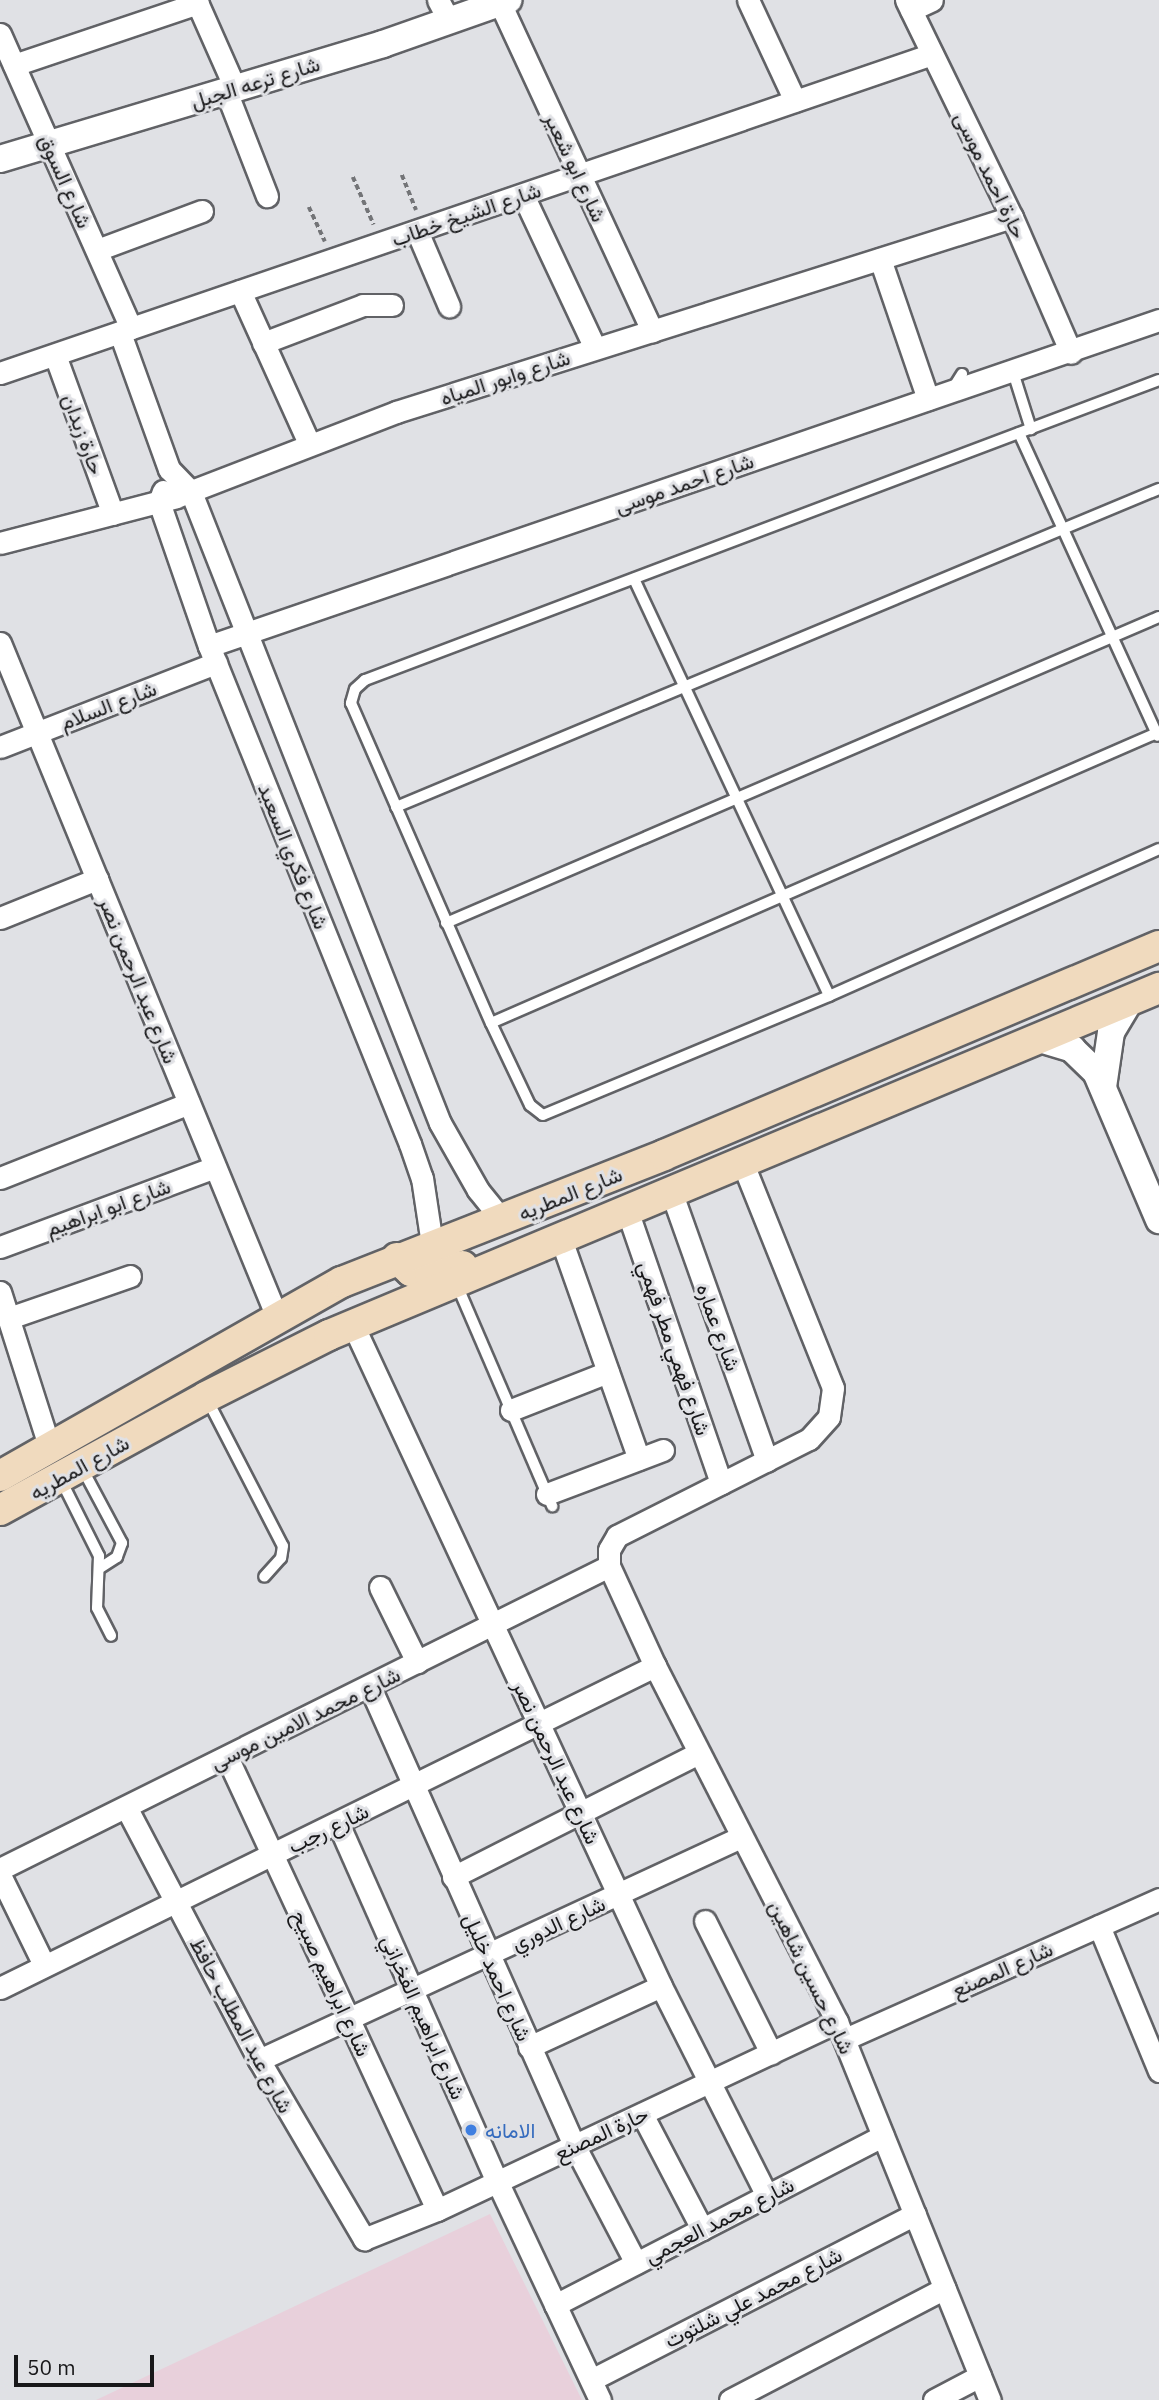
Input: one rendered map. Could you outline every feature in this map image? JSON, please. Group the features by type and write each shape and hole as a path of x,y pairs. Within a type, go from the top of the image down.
{"main road":[{"name":"شارع المطريه","path":"0,1476 189,1372 277,1317 342,1282 432,1244 502,1220 1159,946"},
{"name":"شارع المطريه","path":"0,1510 206,1397 357,1324 562,1242 1159,988"},
{"path":"397,1258 411,1271 430,1276 483,1258 509,1264"},
{"path":"342,1282 355,1295 357,1324"}],"street":[{"path":"748,0 795,101"},
{"path":"908,5 932,0"},
{"path":"14,65 197,1 231,89 267,196"},
{"name":"شارع ترعه الجبل","path":"0,159 231,89 443,10 504,1"},
{"name":"شارع ابو شعير","path":"504,1 652,331"},
{"name":"حارة احمد موسى","path":"908,5 1012,216 1071,353"},
{"name":"شارع السوق","path":"0,37 97,250 126,330"},
{"name":"شارع الشيخ خطاب","path":"0,373 932,54"},
{"path":"523,195 595,348"},
{"path":"97,250 202,211"},
{"name":"شارع وابور المياه","path":"0,543 191,492 309,443 595,348 1012,216"},
{"path":"420,230 449,306"},
{"path":"880,258 928,400"},
{"path":"240,291 309,443"},
{"path":"263,343 363,304 392,305"},
{"name":"شارع احمد موسى","path":"212,655 243,632 1071,353 1159,320"},
{"name":"شارع فكري السعيد","path":"126,330 169,469 191,492 243,632 440,1123 464,1168 502,1220"},
{"name":"حارة زيدان","path":"55,355 113,514"},
{"path":"159,502 169,469"},
{"name":"شارع فكري السعيد","path":"159,502 212,655 410,1144 422,1178 432,1244"},
{"name":"شارع عبد الرحمن نصر","path":"0,643 277,1317"},
{"name":"شارع السلام","path":"0,747 212,655"},
{"path":"0,918 97,879"},
{"path":"1103,1087 1106,1050 1129,1000"},
{"path":"1040,1039 1056,1042 1085,1059 1103,1087 1159,1220"},
{"path":"0,1178 189,1103"},
{"path":"609,1566 609,1550 617,1536 766,1461 820,1429 834,1402 833,1388 743,1164"},
{"name":"شارع ابو ابراهيم","path":"0,1247 215,1167"},
{"name":"شارع عماره","path":"672,1194 766,1461"},
{"name":"شارع فهمي مطر فهمي","path":"628,1213 721,1483"},
{"path":"562,1242 639,1459"},
{"path":"9,1318 130,1276"},
{"path":"0,1292 50,1449"},
{"name":"شارع عبد الرحمن نصر","path":"357,1324 493,1626 661,1986 767,2196"},
{"path":"511,1410 608,1372"},
{"path":"550,1500 663,1450"},
{"name":"شارع محمد الامين موسى","path":"1,1877 126,1807 609,1566"},
{"name":"شارع حسين شاهين","path":"609,1566 654,1666 841,2030 990,2400"},
{"path":"380,1587 417,1662"},
{"name":"شارع رجب","path":"0,1988 539,1725 654,1666"},
{"name":"شارع احمد خليل","path":"370,1686 574,2145 635,2263"},
{"path":"453,1877 581,1815 698,1753"},
{"name":"شارع ابراهيم صبيح","path":"227,1757 437,2210"},
{"name":"شارع عبد المطلب حافظ","path":"126,1807 259,2060 364,2239"},
{"name":"شارع ابراهيم الفخراني","path":"338,1823 497,2182 600,2400"},
{"name":"شارع الدوري","path":"259,2060 741,1837"},
{"path":"1,1877 44,1965"},
{"name":"شارع المصنع","path":"841,2030 1099,1926 1159,1899"},
{"path":"705,1921 771,2053"},
{"path":"1099,1926 1154,2045 1159,2071"},
{"path":"529,2047 661,1986"},
{"name":"حارة المصنع","path":"364,2239 437,2210 771,2053 841,2030"},
{"path":"642,2114 702,2229"},
{"name":"شارع محمد العجمي","path":"555,2305 883,2136"},
{"name":"شارع محمد علي شلتوت","path":"591,2380 915,2214"},
{"path":"730,2400 945,2288"},
{"path":"934,2400 980,2376"}],"lane":[{"path":"1013,372 1031,429"},
{"path":"951,392 962,374"},
{"path":"1159,380 365,680 355,690 351,703 354,716 491,1023 530,1105 542,1115 829,996 1159,849"},
{"path":"491,1023 1158,735 1019,433"},
{"path":"396,807 685,689 1159,489"},
{"path":"634,579 829,996"},
{"path":"446,923 1159,617"},
{"path":"457,1285 550,1500"},
{"path":"206,1397 283,1546 281,1558 264,1577"},
{"path":"70,1471 121,1543 117,1557 100,1568"},
{"path":"70,1471 100,1568 97,1608 111,1636"}],"path":[{"path":"402,175 420,230"},
{"path":"353,177 382,243"},
{"path":"309,207 334,259"}],"shaded area":[{"path":"490,2214 582,2400 96,2400"}],"place":[{"name":"الامانه","path":"471,2130"}]}
